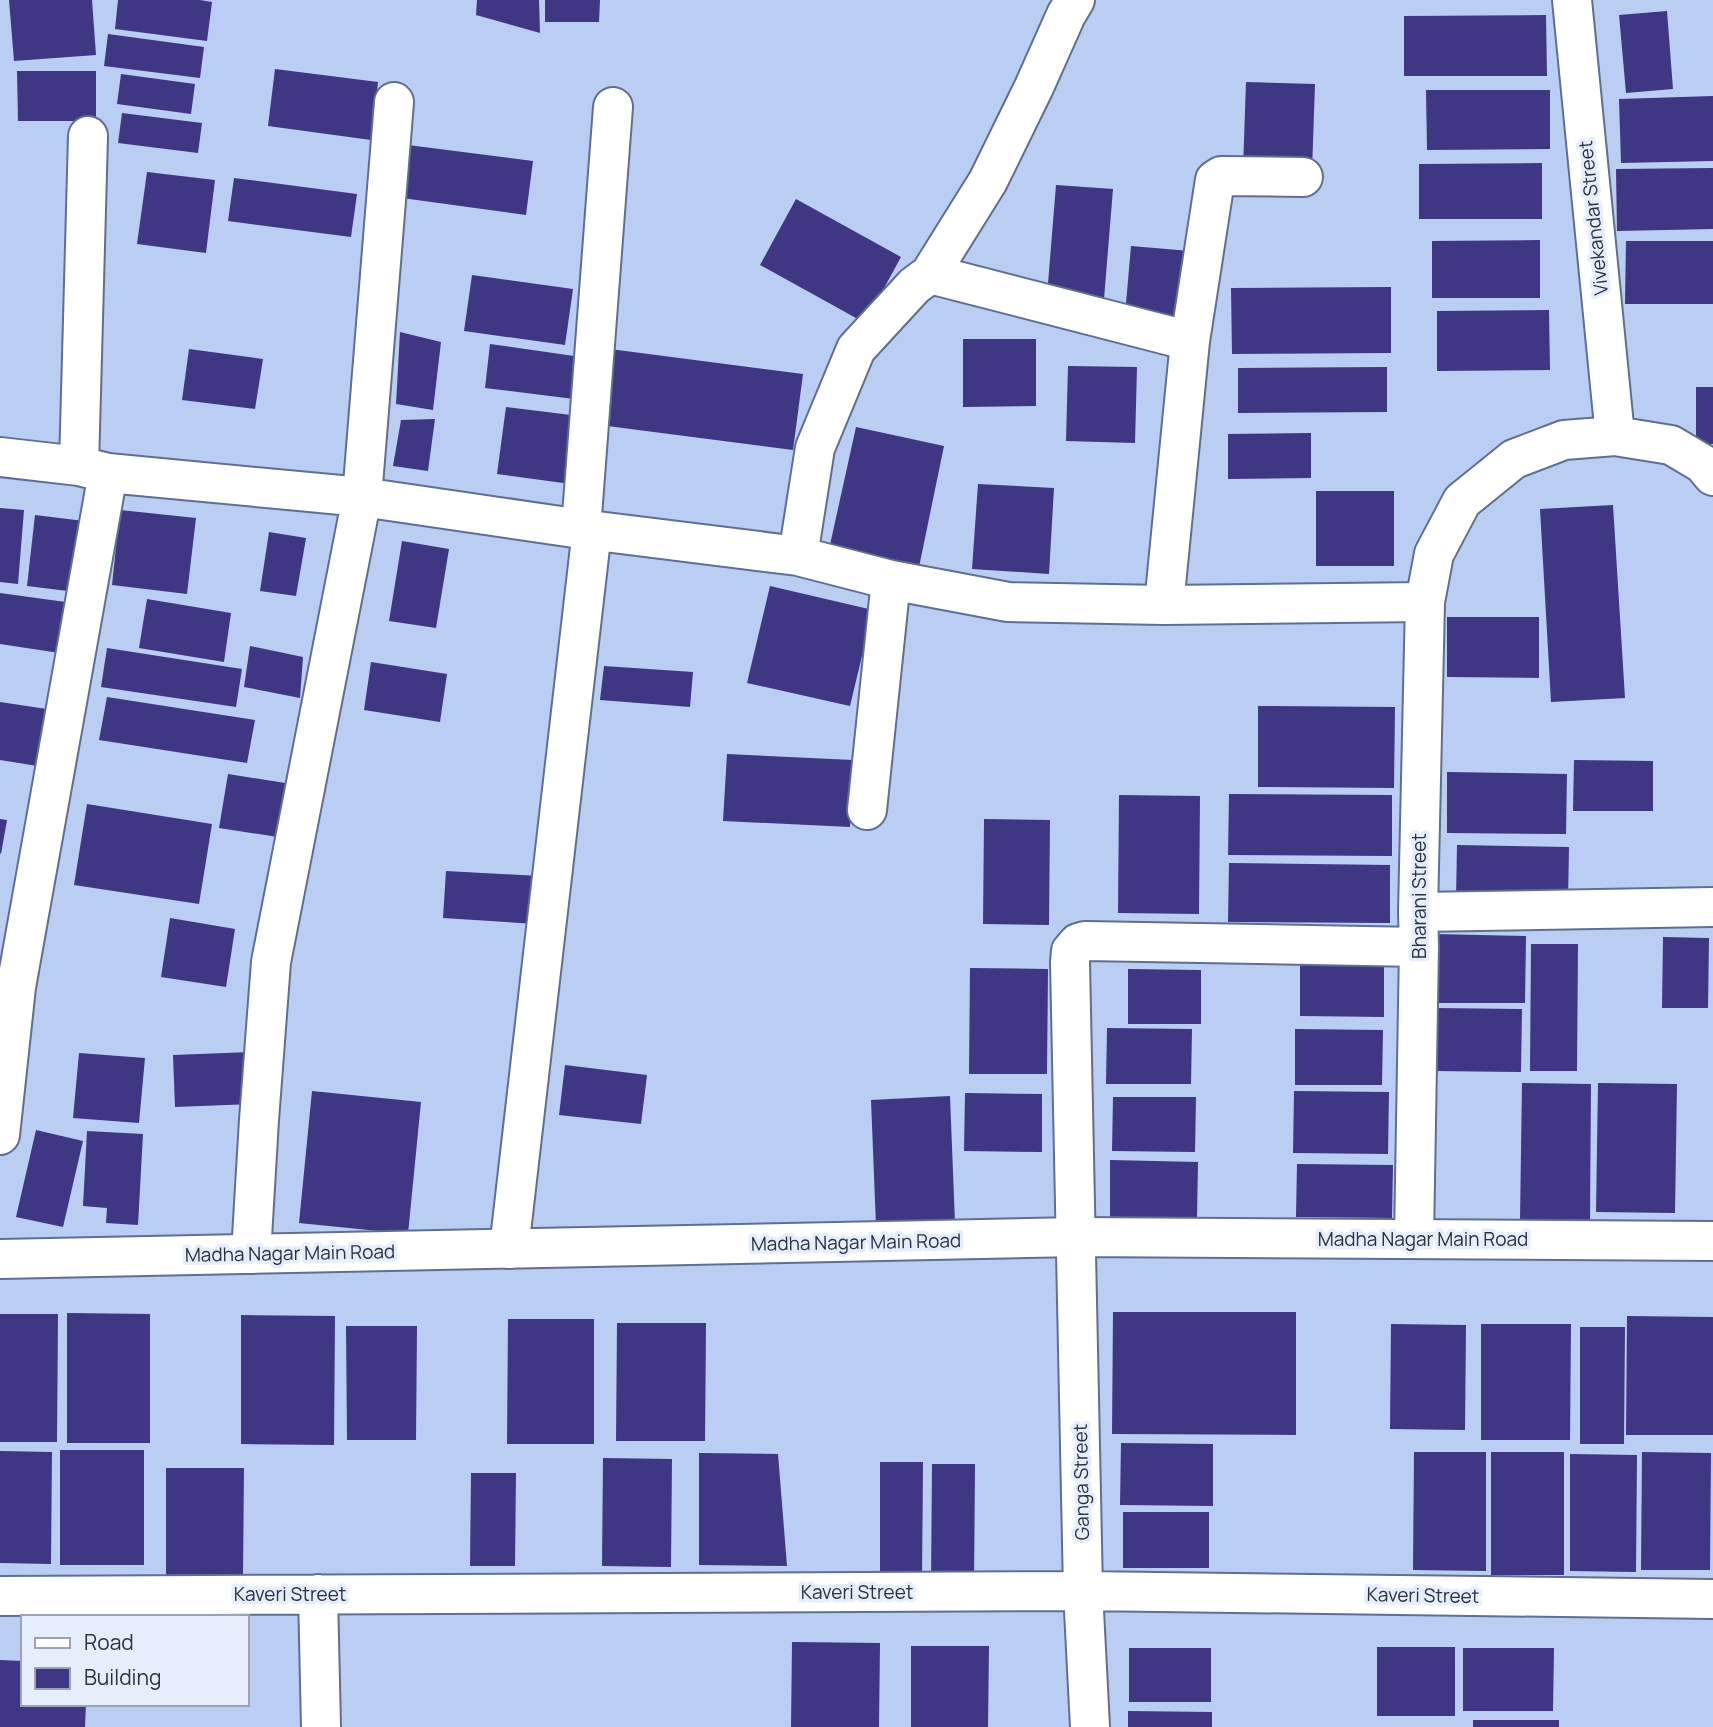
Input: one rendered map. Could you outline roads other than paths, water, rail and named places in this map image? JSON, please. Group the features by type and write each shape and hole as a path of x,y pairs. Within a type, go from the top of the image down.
{"street":[{"path":"798,556 815,448 856,349 914,286 930,274 988,181 1075,0"},
{"name":"Vivekandar Street","path":"1572,0 1615,436"},
{"path":"251,1254 271,962 362,497 394,102"},
{"path":"509,1248 586,530 613,107"},
{"path":"0,1135 5,1052 94,470 88,136"},
{"path":"1164,605 1190,341 1215,180 1221,176 1303,177"},
{"path":"930,274 1190,341"},
{"name":"Bharani Street","path":"1414,1239 1425,601 1434,554 1462,501 1514,459 1564,440 1615,436 1671,445 1703,464 1713,475"},
{"path":"0,457 94,470 362,497 586,530 798,556 891,580 1008,602 1164,605 1425,601"},
{"path":"867,810 891,580"},
{"path":"1419,929 1713,907"},
{"name":"Ganga Street","path":"1090,1727 1083,1591 1070,962 1072,951 1078,943 1085,941 1419,929"},
{"name":"Madha Nagar Main Road","path":"0,1259 1077,1237 1713,1241"},
{"name":"Kaveri Street","path":"0,1596 1083,1591 1713,1599"},
{"path":"318,1594 321,1727"}]}
